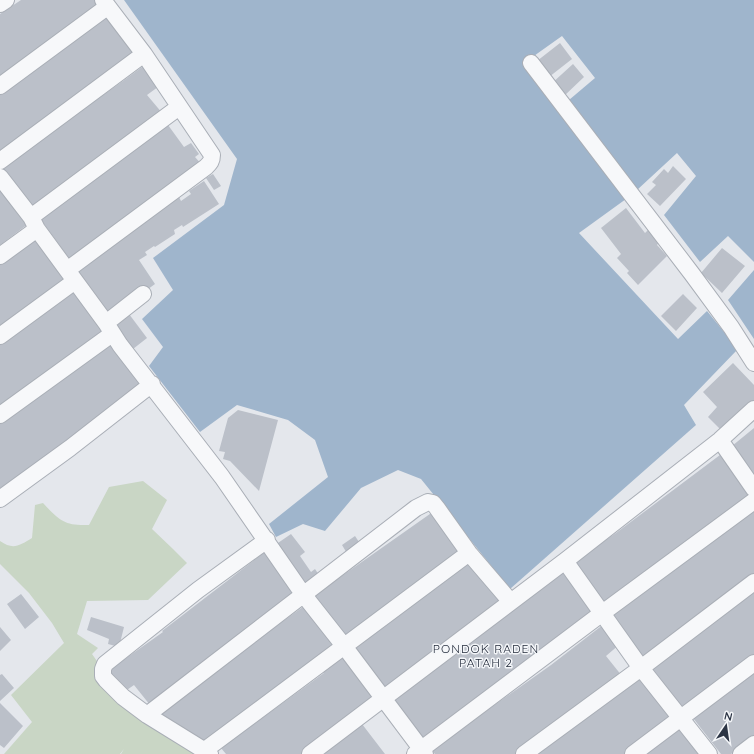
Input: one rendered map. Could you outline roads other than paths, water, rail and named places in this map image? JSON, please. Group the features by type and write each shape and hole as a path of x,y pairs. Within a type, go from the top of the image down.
{"street":[{"path":"0,4 6,0"},
{"path":"0,86 105,3 144,54 212,155 209,164 71,275 0,336"},
{"path":"0,161 144,54"},
{"path":"531,63 692,274 731,327 754,363"},
{"path":"0,256 34,223 179,107"},
{"path":"0,177 109,328 222,477 303,594 344,646 420,752 754,500"},
{"path":"0,415 109,328 143,294"},
{"path":"0,499 70,448 152,384"},
{"path":"310,754 565,561 720,440 754,409"},
{"path":"720,440 754,489"},
{"path":"147,715 416,508 428,502 433,503 469,554 511,602"},
{"path":"266,540 198,590 105,664 103,669 103,676 123,697 147,715 207,752 344,646 469,554"},
{"path":"565,561 601,614 641,668 709,754"},
{"path":"524,754 754,582"},
{"path":"634,754 754,663"},
{"path":"741,754 754,744"}],"water":[{"path":"124,0 754,0 754,262 728,236 700,262 664,215 696,176 677,153 637,190 569,100 595,78 562,36 524,63 626,199 579,233 678,339 707,311 738,349 684,405 696,425 510,589 421,479 398,470 361,488 325,531 303,524 276,537 269,524 328,477 315,440 288,420 237,405 200,432 149,366 163,347 142,319 173,290 153,258 224,205 237,159"},
{"path":"754,270 754,339 728,300"}],"district":[{"name":"PONDOK RADEN PATAH 2","path":"486,656"}]}
